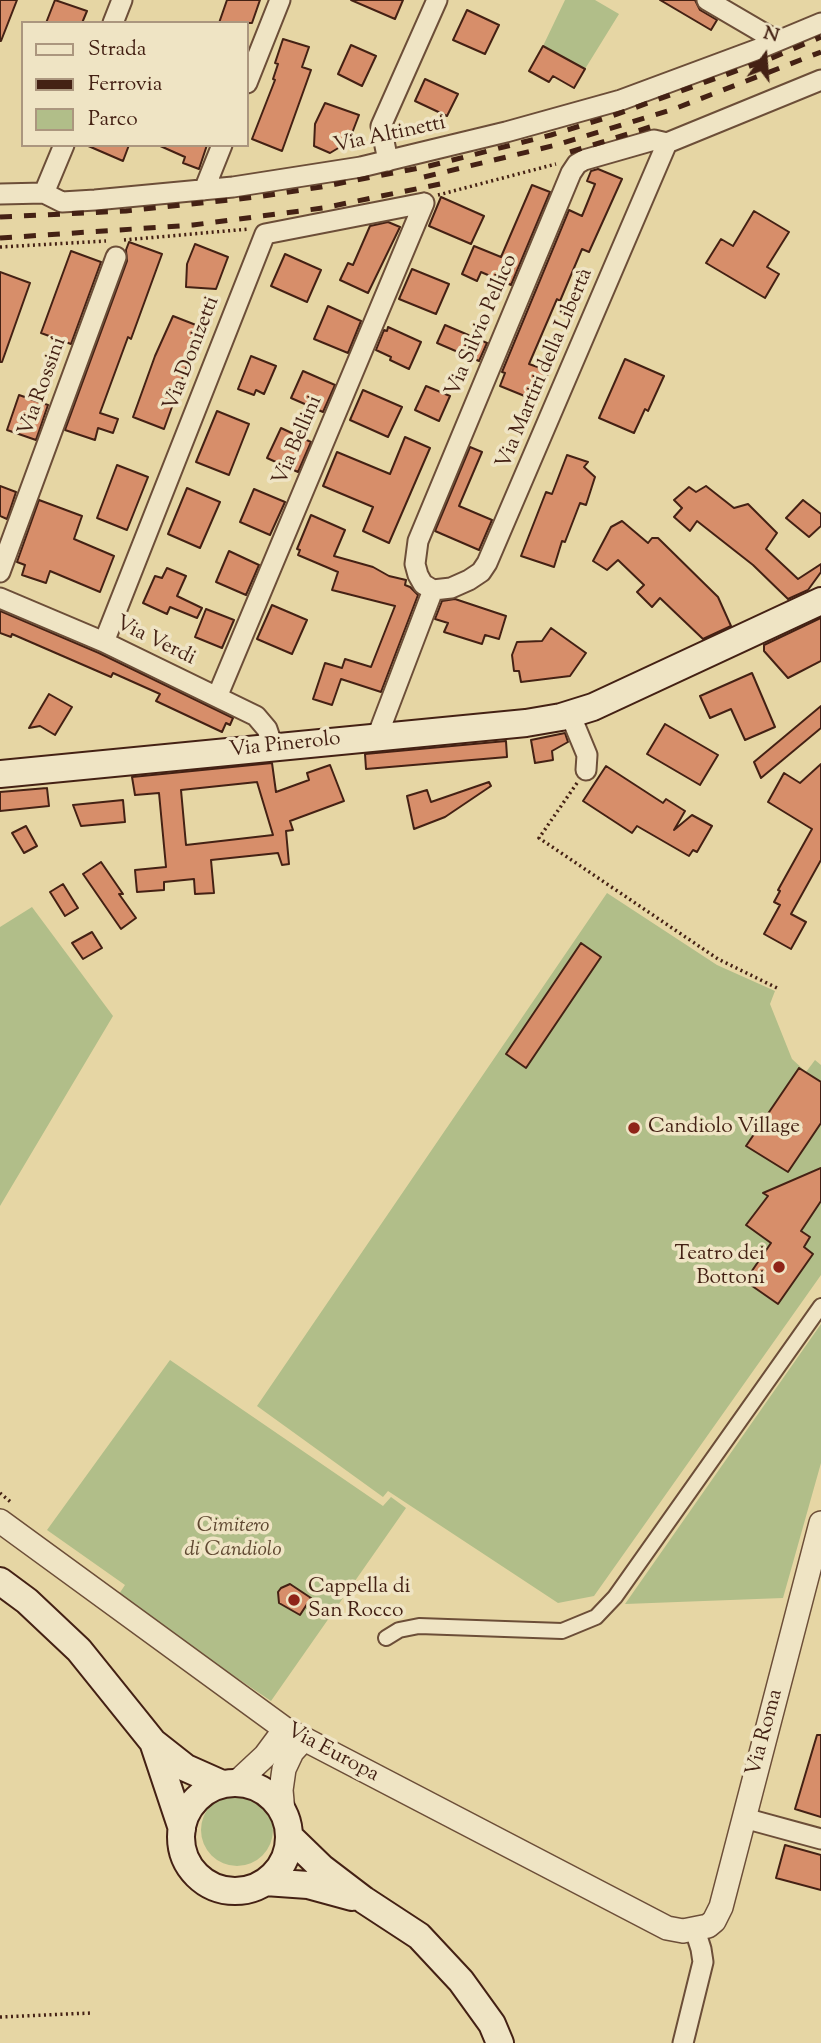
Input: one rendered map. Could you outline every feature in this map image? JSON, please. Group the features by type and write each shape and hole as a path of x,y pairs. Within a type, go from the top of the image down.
{"main road":[{"name":"Via Pinerolo","path":"0,774 526,723 570,714 593,707 821,601"},
{"path":"0,1580 27,1601 79,1650 153,1742 186,1768 229,1784 250,1785 274,1800 286,1824 322,1868 419,1936 461,1981 492,2024 500,2043"},
{"path":"153,1742 182,1829"},
{"path":"229,1784 208,1791 195,1801 186,1814 182,1829 182,1846 196,1875 211,1885 229,1891 248,1889 265,1882 278,1870 286,1854 286,1824"},
{"path":"265,1882 308,1885 364,1900"}],"street":[{"path":"114,21 122,0"},
{"path":"248,80 280,0"},
{"path":"388,161 381,126 437,0"},
{"path":"707,0 777,41"},
{"name":"Via Altinetti","path":"0,194 44,193 62,202 204,190 286,180 388,161 621,100 821,23"},
{"path":"577,164 654,140 667,143 821,80"},
{"name":"Via Martiri della Libertà","path":"433,590 451,588 469,580 481,572 487,563 667,143"},
{"path":"44,193 63,147"},
{"path":"204,190 221,147"},
{"name":"Via Silvio Pellico","path":"433,590 423,583 418,575 415,564 418,541 577,164"},
{"path":"265,234 424,203"},
{"name":"Via Bellini","path":"217,697 424,203"},
{"name":"Via Donizetti","path":"104,642 265,234"},
{"name":"Via Rossini","path":"0,572 114,246"},
{"path":"377,737 433,590"},
{"name":"Via Verdi","path":"0,598 104,642 256,716 267,729 273,747"},
{"path":"570,714 587,755 586,770"},
{"path":"386,1638 400,1630 419,1626 562,1631 596,1617 615,1597 821,1306"},
{"name":"Via Europa","path":"0,1521 294,1735 667,1928 695,1930"},
{"name":"Via Roma","path":"695,1930 714,1921 721,1907 821,1522"},
{"path":"229,1784 294,1735"},
{"path":"286,1824 281,1790 294,1735"},
{"path":"744,1818 821,1839"},
{"path":"683,2043 703,1962 695,1930"}],"path":[{"path":"424,203 434,196 570,160 577,164"},
{"path":"0,247 114,246 252,229 265,234"},
{"path":"586,770 539,838 718,959 777,988"},
{"path":"0,2017 91,2012"}],"green space":[{"path":"565,0 595,0 619,14 585,69 543,46"},
{"name":"Candiolo Village","path":"607,893 717,965 775,991 770,1004 792,1059 806,1072 815,1060 821,1065 821,1275 594,1596 558,1603 388,1491 383,1497 257,1406"},
{"path":"32,907 113,1016 0,1206 0,927"},
{"path":"821,1324 821,1463 783,1598 625,1604"},
{"name":"Cimitero di Candiolo","path":"170,1360 383,1506 391,1497 406,1508 271,1701 117,1597 125,1585 47,1530"},
{"path":"244,1794 263,1804 271,1816 271,1844 263,1856 251,1864 230,1866 211,1856 203,1844 201,1823 211,1804 223,1796"}],"building":[{"path":"0,0 17,0 1,41 0,41"},
{"path":"55,0 87,11 83,21 47,21"},
{"path":"227,0 260,0 252,23 220,21"},
{"path":"351,0 403,0 395,19"},
{"path":"660,0 695,0 700,10 717,20 711,30"},
{"path":"467,10 499,25 485,54 453,40"},
{"path":"283,39 309,47 302,67 311,70 282,151 252,139 275,80 273,79 278,64 275,63"},
{"path":"351,45 376,56 362,86 338,74"},
{"path":"543,46 585,69 574,88 553,76 549,82 529,71"},
{"path":"425,79 458,94 447,116 415,101"},
{"path":"325,103 359,115 349,141 344,139 340,147 330,153 314,146 315,124"},
{"path":"91,147 128,147 123,161"},
{"path":"162,147 206,147 199,169 183,163 185,157"},
{"path":"598,169 622,179 589,252 582,249 529,364 549,371 539,395 534,394 532,399 500,386 505,373 502,372 569,210 582,216 595,184 587,181 591,171"},
{"path":"532,185 550,192 511,285 481,272 477,281 462,274 474,246 501,257"},
{"path":"441,197 484,216 471,244 429,226"},
{"path":"754,211 789,232 767,267 779,274 765,298 706,263 721,239 733,246"},
{"path":"388,222 400,227 368,293 340,280 348,263 353,265 370,226"},
{"path":"129,242 162,254 100,413 118,419 113,433 98,428 95,440 65,430 127,261 126,250"},
{"path":"195,244 228,257 216,289 186,287 187,264"},
{"path":"71,251 101,262 71,344 41,333"},
{"path":"285,254 321,270 307,302 271,286"},
{"path":"412,269 449,284 436,314 399,299"},
{"path":"0,272 30,283 2,362 0,362"},
{"path":"328,306 361,321 348,353 314,339"},
{"path":"173,316 201,327 164,429 133,417"},
{"path":"445,325 487,343 479,361 437,343"},
{"path":"388,327 421,342 409,369 376,350 384,330 387,331"},
{"path":"251,356 276,366 264,394 256,390 254,395 238,389"},
{"path":"625,359 664,376 648,411 645,409 634,433 599,418"},
{"path":"303,371 335,385 323,412 291,398"},
{"path":"426,386 450,396 439,421 415,410"},
{"path":"363,390 402,407 388,437 350,420"},
{"path":"19,395 48,405 36,440 7,430"},
{"path":"217,411 249,424 229,475 196,462"},
{"path":"281,428 311,442 298,472 267,458"},
{"path":"405,437 430,448 389,543 363,531 373,507 323,486 337,452 390,474"},
{"path":"470,447 482,452 459,506 492,520 479,550 435,531"},
{"path":"567,455 588,462 584,467 595,477 586,505 580,503 565,542 562,541 554,567 521,556 546,492 552,494"},
{"path":"117,465 148,477 127,530 97,518"},
{"path":"0,486 16,492 7,519 0,516"},
{"path":"706,486 734,508 748,504 777,533 766,549 798,579 821,564 821,572 808,590 788,599 753,565 697,521 690,531 674,517 682,508 674,500 689,487 696,492"},
{"path":"187,488 220,502 200,548 168,534"},
{"path":"254,489 285,502 270,535 240,522"},
{"path":"39,500 82,516 74,539 114,556 100,592 50,571 46,583 22,575 25,565 17,562"},
{"path":"803,500 821,514 821,526 809,537 786,518"},
{"path":"311,515 345,530 334,556 406,580 405,585 418,595 381,692 341,679 332,705 313,699 325,663 342,668 345,659 371,667 395,606 332,590 338,572 298,555 300,550 297,549"},
{"path":"622,521 648,543 652,538 658,538 718,597 731,626 703,639 660,598 652,607 637,592 644,585 618,560 607,570 593,561 611,527"},
{"path":"229,551 259,565 246,595 216,582"},
{"path":"167,568 186,576 177,596 202,608 197,618 170,607 167,614 143,603 155,576 162,578"},
{"path":"455,599 506,616 499,639 485,635 482,644 444,632 448,623 435,619 442,601"},
{"path":"272,605 307,620 292,654 257,639"},
{"path":"206,609 234,620 222,648 195,637"},
{"path":"0,611 99,653 233,718 230,725 226,723 222,732 156,701 160,694 113,673 111,677 12,634 11,637 0,633"},
{"path":"821,618 821,661 788,678 764,651 764,645"},
{"path":"551,628 586,653 570,676 521,682 519,671 514,671 512,655 517,642 542,641"},
{"path":"752,673 775,727 745,740 731,709 710,718 700,696"},
{"path":"49,694 72,707 55,735 40,726 29,728"},
{"path":"821,706 821,728 761,778 754,762"},
{"path":"665,724 718,755 700,785 647,754"},
{"path":"565,733 568,742 552,751 553,760 535,763 531,740"},
{"path":"506,741 507,757 366,769 365,754"},
{"path":"272,763 276,792 309,780 307,773 330,765 344,801 290,821 293,830 286,831 289,864 282,865 278,853 211,860 214,893 195,894 194,879 164,882 164,890 137,892 135,870 166,867 159,793 135,795 132,777","holes":["257,782 273,835 186,845 181,790"]},
{"path":"821,764 821,860 791,914 806,922 791,949 764,934 780,905 774,902 780,891 778,890 812,829 768,802 784,773 800,783"},
{"path":"606,766 663,803 666,799 685,811 674,830 692,815 712,826 697,852 693,850 689,856 637,826 632,833 583,801"},
{"path":"489,782 491,786 445,817 414,829 407,796 427,790 431,802"},
{"path":"47,788 49,806 0,811 0,792"},
{"path":"123,800 125,822 81,826 73,805"},
{"path":"26,826 37,846 24,853 12,833"},
{"path":"101,862 136,918 121,929 83,874"},
{"path":"63,884 78,908 65,916 50,892"},
{"path":"92,932 102,948 83,959 72,943"},
{"path":"581,943 601,957 526,1068 506,1054"},
{"path":"799,1068 821,1082 821,1123 788,1172 746,1146"},
{"path":"821,1168 821,1201 801,1231 810,1237 804,1247 813,1254 778,1304 745,1281 771,1243 746,1225 768,1196 763,1193"},
{"name":"Cappella di San Rocco","path":"290,1584 311,1598 300,1615 279,1603 278,1592"},
{"path":"817,1735 821,1735 821,1817 795,1809"},
{"path":"785,1845 821,1855 821,1890 776,1878"}],"railway":[{"path":"0,217 126,211 257,197 429,166 551,135 612,116 772,58 821,37"},
{"path":"424,177 556,145 674,109 821,52"},
{"path":"570,152 650,127"},
{"path":"0,238 193,225 323,208 445,183"}],"place":[{"name":"Candiolo Village","path":"634,1128"},
{"name":"Teatro dei Bottoni","path":"779,1267"},
{"name":"Cappella di San Rocco","path":"294,1600"}]}
